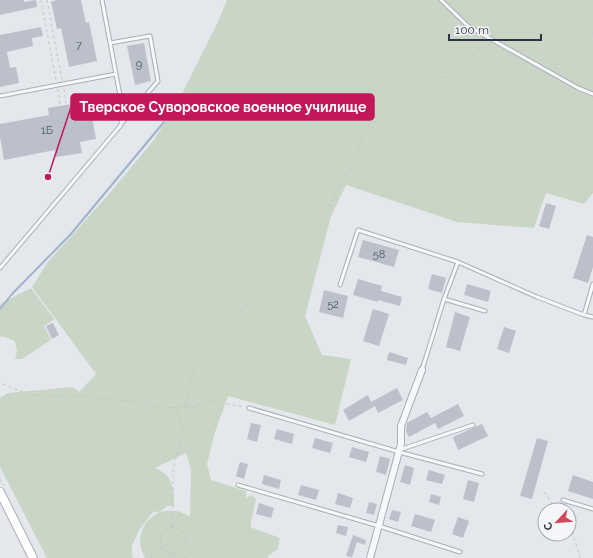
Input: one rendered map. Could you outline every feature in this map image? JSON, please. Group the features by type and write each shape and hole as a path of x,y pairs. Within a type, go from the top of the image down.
{"street":[{"path":"370,558 401,444 401,426 422,370"},
{"path":"0,492 33,558"}],"lane":[{"path":"102,0 122,106 121,125"},
{"path":"441,0 468,26 578,88 593,94"},
{"path":"0,268 158,81 150,36 110,43"},
{"path":"0,96 116,74"},
{"path":"340,285 358,230 458,262 537,297 593,318"},
{"path":"422,370 444,299 458,262"},
{"path":"584,315 593,284"},
{"path":"444,299 485,311"},
{"path":"249,408 482,474"},
{"path":"399,451 473,426"},
{"path":"238,485 379,526 460,552"},
{"path":"564,500 593,509"}],"path":[{"path":"41,0 60,104"},
{"path":"47,0 66,103"},
{"path":"551,73 564,60 566,52 577,40 593,33"},
{"path":"185,407 194,371 230,317 267,291 283,266 313,235 350,168 368,125 393,98 433,78 452,77 467,66 478,51 495,41"},
{"path":"3,384 30,395 83,396 136,402 160,408 185,407 211,401 249,408"},
{"path":"173,526 173,470 183,430 176,407"},
{"path":"544,492 551,502"},
{"path":"173,526 182,530 186,538 185,546 181,550 174,553 165,551 162,548 159,540 160,535 166,528 173,526"},
{"path":"575,542 580,558"},
{"path":"150,558 162,548"},
{"path":"181,550 186,558"},
{"path":"174,553 174,558"}],"green space":[{"path":"227,0 593,0 593,193 584,204 546,193 534,228 457,222 346,185 331,216 305,316 322,355 351,359 335,425 228,396 214,435 207,464 211,480 246,491 246,498 251,495 256,499 250,527 280,538 278,549 268,556 268,558 145,558 140,545 140,539 144,526 153,516 159,513 154,511 141,527 132,545 132,557 134,558 47,558 0,467 0,398 8,393 73,387 79,392 96,374 32,287 47,263 109,194 154,140 180,98 217,24","holes":["186,453 191,469 190,517 176,511 160,512 167,506 174,506 173,491 168,477 155,468"]},
{"path":"31,288 54,319 44,326 51,340 22,359 15,359 17,351 15,341 2,336 0,337 0,305"}],"building":[{"path":"0,0 24,0 24,2 36,0 37,7 0,15"},
{"path":"56,0 81,0 86,23 89,22 97,61 69,67 61,28 57,29 51,2"},
{"path":"41,27 43,36 32,38 33,46 7,52 10,68 16,67 19,83 0,87 0,35"},
{"path":"144,43 151,81 135,85 127,46"},
{"path":"72,104 74,114 91,110 96,139 80,142 82,153 56,157 55,150 4,160 0,137 0,124 49,115 48,108"},
{"path":"546,203 556,206 549,229 539,226"},
{"path":"587,235 593,237 593,267 588,283 573,278"},
{"path":"363,240 399,250 394,267 358,257"},
{"path":"432,274 446,278 442,293 428,289"},
{"path":"358,279 382,286 381,291 402,297 400,306 353,295"},
{"path":"467,284 491,291 488,302 464,295"},
{"path":"324,290 348,296 343,318 319,312"},
{"path":"373,309 389,314 379,346 363,341"},
{"path":"455,312 470,317 460,351 446,347"},
{"path":"53,323 59,335 52,339 46,326"},
{"path":"504,327 516,331 509,353 497,349"},
{"path":"389,352 408,358 406,365 387,360"},
{"path":"397,388 403,400 378,413 375,406 349,421 343,410 368,395 371,402"},
{"path":"458,404 464,416 438,429 435,423 409,437 406,431 407,423 427,412 431,418"},
{"path":"251,423 261,425 257,442 247,439"},
{"path":"482,424 488,436 458,450 453,437"},
{"path":"277,429 294,434 292,444 274,439"},
{"path":"315,438 333,443 330,453 312,448"},
{"path":"537,438 548,441 532,499 520,496"},
{"path":"352,447 369,452 366,462 349,457"},
{"path":"380,456 390,459 386,475 376,472"},
{"path":"240,462 248,464 244,479 236,476"},
{"path":"405,465 414,468 410,485 400,482"},
{"path":"429,470 445,475 442,484 426,480"},
{"path":"264,475 281,480 279,489 262,484"},
{"path":"573,475 593,482 593,499 568,491"},
{"path":"468,480 479,483 474,502 463,499"},
{"path":"301,485 319,490 316,500 298,495"},
{"path":"338,493 353,498 350,508 335,504"},
{"path":"431,494 441,497 439,505 429,502"},
{"path":"369,502 377,504 374,515 366,513"},
{"path":"259,503 274,508 271,518 256,514"},
{"path":"392,510 401,512 398,522 389,519"},
{"path":"415,514 435,520 431,532 411,526"},
{"path":"458,517 469,521 463,538 452,534"},
{"path":"338,525 348,527 346,536 336,533"},
{"path":"353,535 366,540 365,545 357,542 352,557 346,556"}],"waterway":[{"path":"0,309 12,294 70,235 164,122"}],"place":[{"name":"Тверское Суворовское военное училище","path":"48,177"}]}
